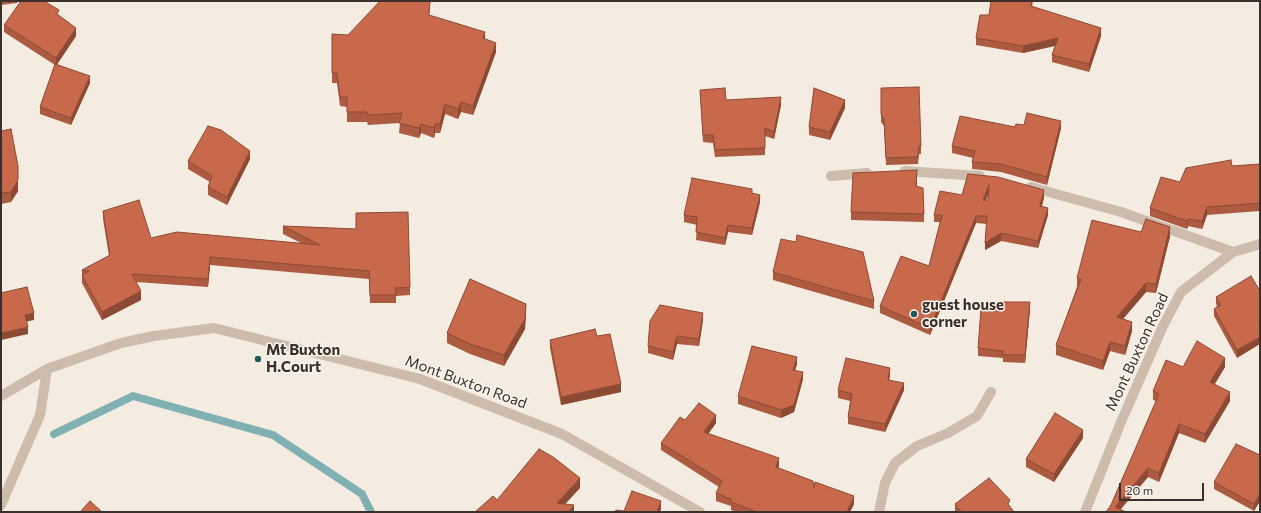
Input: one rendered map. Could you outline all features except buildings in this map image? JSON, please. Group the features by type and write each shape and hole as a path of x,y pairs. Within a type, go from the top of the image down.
{"street":[{"path":"894,172 910,170 992,178"},
{"path":"830,176 878,172"},
{"path":"1022,184 1121,212 1233,252"},
{"name":"Mont Buxton Road","path":"1085,512 1120,422 1163,326 1182,292 1233,252 1260,244"},
{"name":"Mont Buxton Road","path":"1,396 47,370 120,343 154,336 214,328 420,379 562,434 700,512"},
{"path":"1,505 40,415 47,370"},
{"path":"879,512 885,483 895,462 917,446 948,434 976,416 991,392"}],"waterway":[{"path":"54,434 133,396 273,435 362,494 371,512"}],"place":[{"name":"guest house corner","path":"914,314"},
{"name":"Mt Buxton H.Court","path":"258,359"}]}
